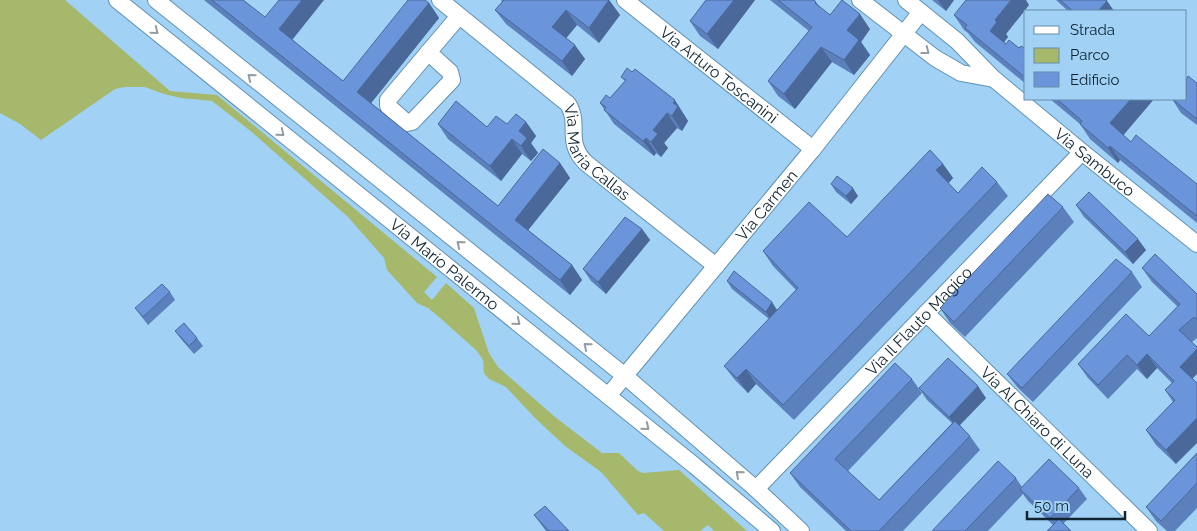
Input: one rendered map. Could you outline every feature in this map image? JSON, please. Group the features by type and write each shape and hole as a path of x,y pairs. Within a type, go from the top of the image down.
{"street":[{"name":"Via Mario Palermo","path":"117,0 608,396 772,531"},
{"name":"Via Mario Palermo","path":"156,0 625,376 756,489 801,531"},
{"name":"Via Maria Callas","path":"440,0 568,104 573,117 573,142 575,150 586,163 716,266"},
{"name":"Via Arturo Toscanini","path":"625,0 813,150"},
{"name":"Via Sambuco","path":"860,0 935,58 961,73 994,79"},
{"name":"Via Sambuco","path":"906,0 958,41 994,79 1197,244"},
{"name":"Via Carmen","path":"608,396 813,150 921,12"},
{"path":"428,52 459,16"},
{"name":"Via Il Flauto Magico","path":"756,489 1082,152"},
{"name":"Via Al Chiaro di Luna","path":"926,313 1149,531"}],"green space":[{"path":"0,0 65,0 170,91 217,95 437,277 424,292 432,300 446,283 474,308 489,353 498,367 555,417 602,453 619,453 638,471 643,473 679,470 747,531 714,531 708,525 700,531 664,531 644,513 638,515 601,472 565,446 506,387 489,379 484,373 483,360 477,351 428,308 417,303 387,270 384,258 348,217 253,133 212,101 181,98 145,87 115,89 41,140 20,124 0,113"}],"building":[{"path":"212,0 243,0 265,17 279,0 302,0 279,29 343,81 408,0 425,0 429,3 357,92 498,206 543,149 560,163 515,220 572,265 560,280"},
{"path":"504,0 609,0 589,28 566,10 552,27 575,45 562,61 495,10"},
{"path":"706,0 734,0 707,34 690,21"},
{"path":"778,0 814,0 815,3 830,15 842,0 860,14 847,30 859,40 844,60 821,47 784,94 768,81 812,27"},
{"path":"966,0 1011,0 995,20 997,22 990,31 1006,44 1009,40 1019,48 1021,46 1024,48 1024,76 965,28 967,25 954,15"},
{"path":"1060,0 1107,1 1099,10 1072,10"},
{"path":"627,68 632,72 635,69 675,100 673,103 678,106 672,116 667,113 653,130 658,134 651,142 646,138 643,141 604,110 606,107 600,103 606,95 610,98 626,80 621,77"},
{"path":"1188,76 1197,83 1197,119 1173,100 1187,100"},
{"path":"1058,100 1130,100 1110,123 1131,142 1136,135 1197,184 1197,216 1110,146 1108,148 1080,124 1082,121"},
{"path":"456,101 487,127 496,116 507,124 516,114 526,122 519,131 527,138 521,146 512,139 490,166 438,124"},
{"path":"930,150 943,164 936,170 958,193 982,167 997,182 783,405 746,369 737,378 724,366 798,288 763,251 809,202 847,237"},
{"path":"837,176 853,188 846,196 831,184"},
{"path":"1089,192 1138,239 1125,252 1076,205"},
{"path":"1048,194 1063,207 954,322 940,308"},
{"path":"625,217 642,229 598,282 583,269"},
{"path":"1155,254 1197,294 1197,320 1194,317 1179,330 1197,347 1180,367 1197,383 1197,418 1166,450 1146,430 1175,400 1165,390 1174,381 1147,354 1137,365 1127,355 1098,385 1078,364 1126,314 1149,336 1180,304 1142,268"},
{"path":"1116,259 1132,272 1022,388 1007,374"},
{"path":"734,271 772,302 766,312 727,281"},
{"path":"162,284 170,292 143,317 135,308"},
{"path":"184,323 197,338 189,346 175,331"},
{"path":"948,358 978,386 949,417 919,388"},
{"path":"895,363 912,379 835,459 879,500 955,421 970,436 879,531 851,531 790,473"},
{"path":"1197,453 1197,483 1161,521 1146,507"},
{"path":"1049,459 1079,488 1050,518 1020,489"},
{"path":"998,461 1016,478 965,531 932,531"},
{"path":"545,506 569,531 549,531 534,515"},
{"path":"1059,519 1071,531 1047,531"}]}
